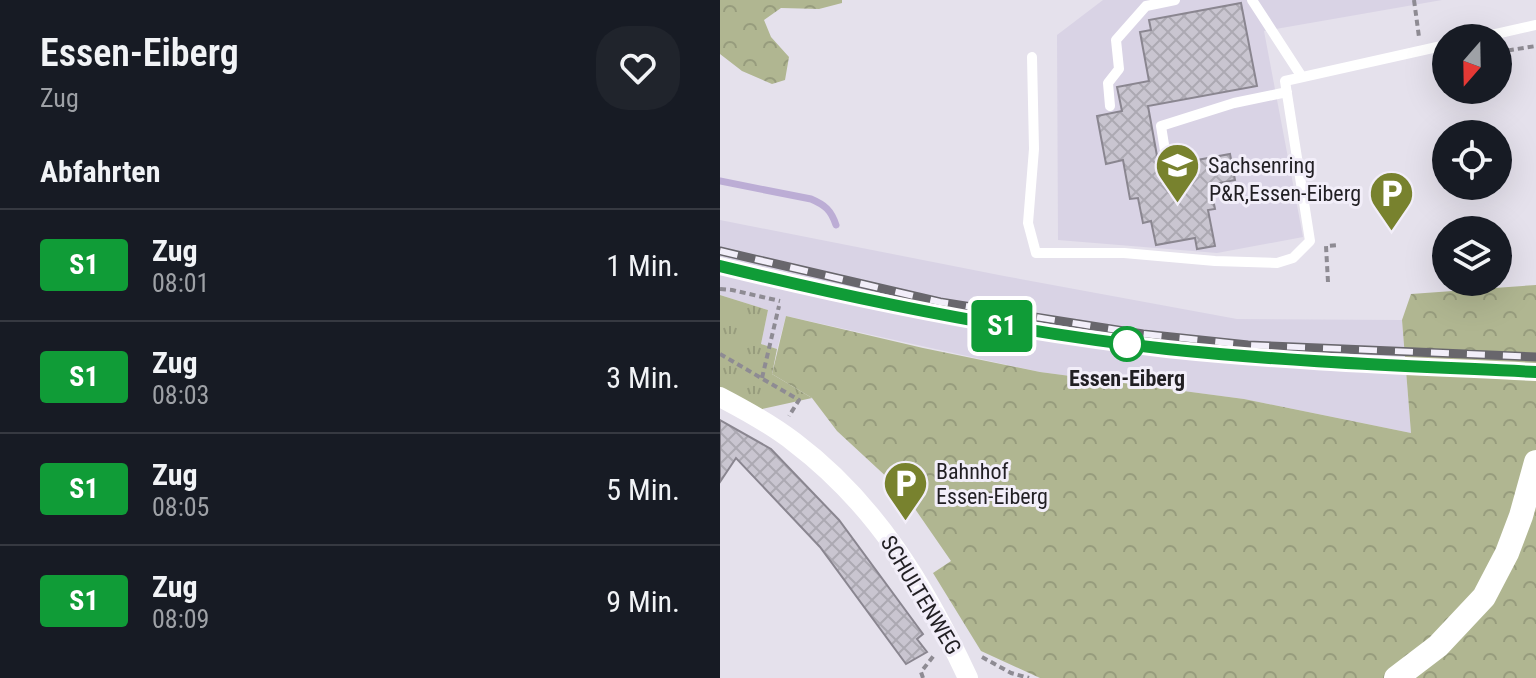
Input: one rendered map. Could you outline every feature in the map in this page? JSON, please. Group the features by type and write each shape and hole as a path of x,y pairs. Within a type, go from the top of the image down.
{"street":[{"name":"SCHULTENWEG","path":"720,397 794,442 839,481 877,523 910,568 947,633 968,678"},
{"path":"1396,678 1438,646 1484,597 1517,529 1536,462"}],"lane":[{"path":"1110,106 1108,83 1119,69 1116,40 1146,6 1175,0"},
{"path":"1252,0 1302,77"},
{"path":"1512,30 1536,25"},
{"path":"1032,57 1034,149 1028,223 1036,253 1124,253 1277,263 1293,258 1310,241 1285,81 1432,48"},
{"path":"1166,157 1161,126 1234,103 1287,92"}],"path":[{"path":"1414,0 1421,51"},
{"path":"1512,50 1536,46"},
{"path":"1328,282 1326,246 1338,245"},
{"path":"720,289 779,304 762,378"},
{"path":"720,354 799,400 778,431"}],"shaded area":[{"path":"1103,0 1442,0 1264,31 1303,237 1217,253 1058,240 1057,35"},
{"path":"720,220 1237,319 1402,320 1411,433 1244,399 1040,372 786,316 777,349 761,344 768,310 720,295"}],"green space":[{"path":"720,0 842,0 842,3 819,9 781,8 764,20 771,37 789,57 785,80 772,84 742,71 720,54"},
{"path":"1536,285 1536,678 1040,678 981,651 933,573 951,561 904,493 837,431 812,398 772,374 786,316 1040,372 1244,399 1411,433 1402,320 1411,294 1512,296 1512,287"},
{"path":"720,295 768,310 761,344 777,349 772,374 812,398 749,412 720,396"}],"building":[{"path":"1241,3 1257,86 1148,106 1159,167 1230,154 1235,180 1210,185 1215,209 1208,210 1215,246 1197,249 1195,238 1156,245 1151,221 1143,223 1138,198 1130,199 1123,160 1106,164 1097,116 1122,111 1117,87 1149,81 1140,32 1151,30 1149,20"},
{"path":"720,420 771,449 839,520 923,634 917,639 927,652 906,664 820,547 736,458 720,482"}],"waterway":[{"path":"720,181 811,199 827,209 836,225"}],"railway":[{"path":"720,251 940,302 1143,334 1248,345 1536,357"},
{"path":"720,266 909,308 1099,341 1266,358 1536,372"}],"train":[{"name":"S1","path":"720,266 884,304 1019,329 1156,347 1314,362 1536,372"}],"place":[{"name":"Sachsenring","path":"1177,204"},
{"name":"P&R,Essen-Eiberg","path":"1392,232"},
{"name":"Essen-Eiberg","path":"1127,344"},
{"name":"Bahnhof Essen-Eiberg","path":"905,523"}]}
